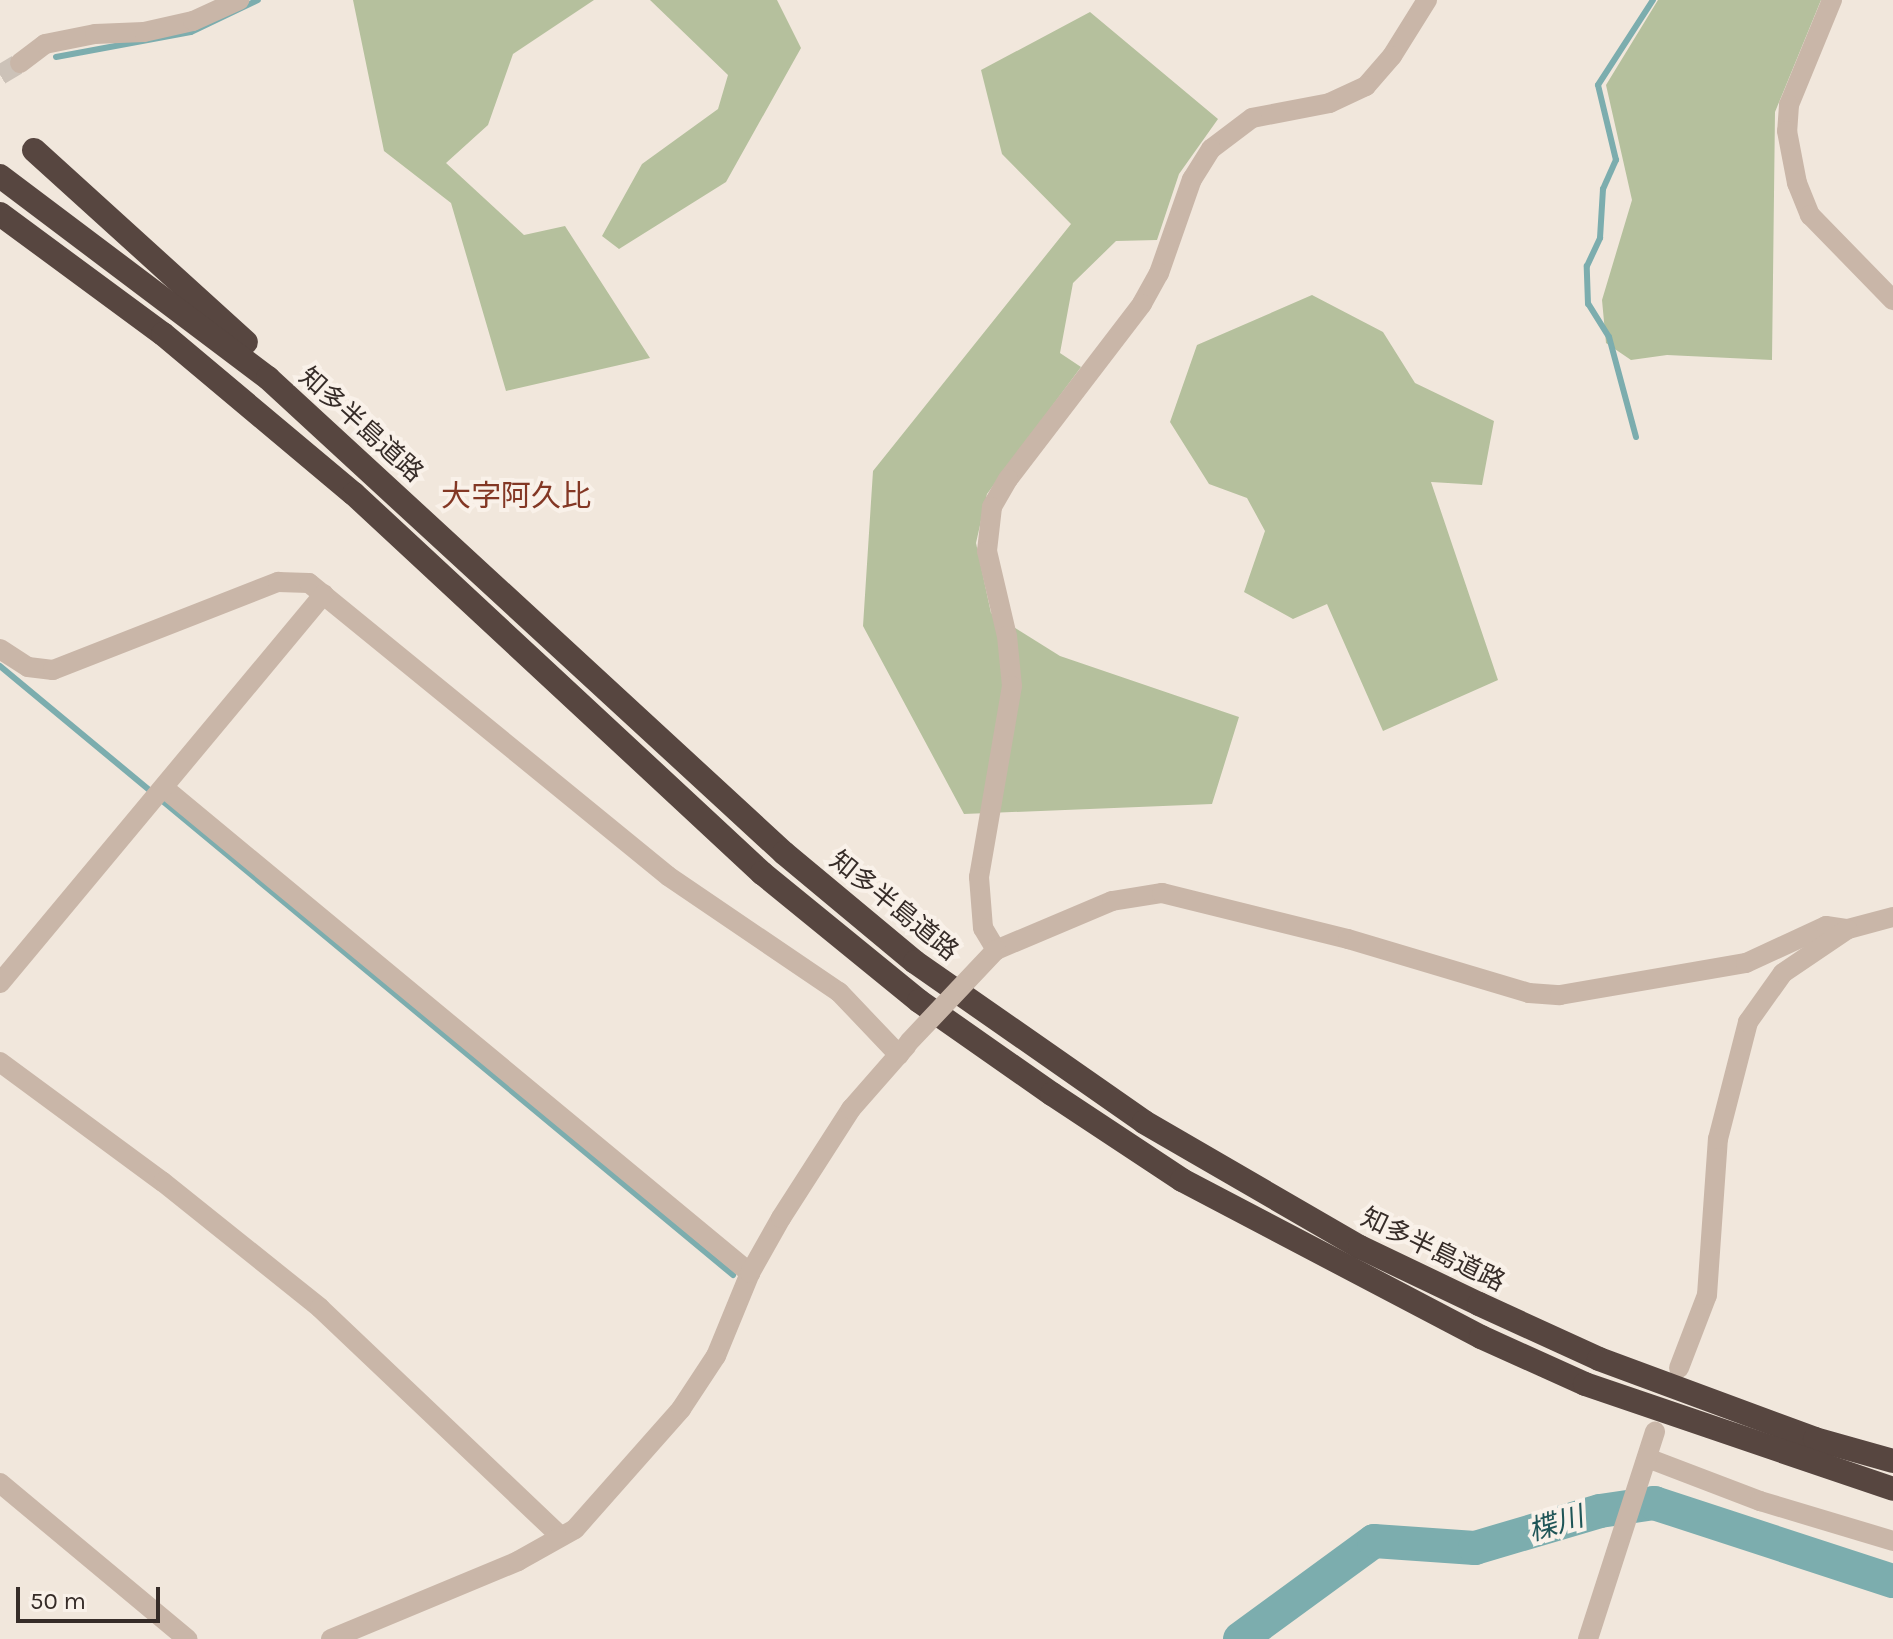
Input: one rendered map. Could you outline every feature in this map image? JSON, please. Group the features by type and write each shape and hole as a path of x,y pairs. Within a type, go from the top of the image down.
{"highway":[{"path":"34,150 346,432 359,460"},
{"name":"知多半島道路","path":"0,176 202,325 359,460 784,853 915,962 1144,1122 1360,1247 1599,1359 1815,1439 1893,1461"},
{"path":"0,214 163,334 354,494 762,873 919,1001 1052,1094 1182,1180 1481,1337 1585,1384 1893,1489"}],"street":[{"path":"20,63 45,44 193,21 239,0"},
{"path":"996,950 983,928 979,877 1012,668 987,551 992,507 1142,304 1159,273 1192,179 1211,149 1252,118 1330,103 1366,86 1427,0"},
{"path":"1832,0 1789,105 1787,131 1797,183 1810,215 1893,300"},
{"path":"0,649 28,667 53,670 278,582 300,580 324,594 668,876 839,992 904,1048"},
{"path":"0,983 324,594"},
{"path":"164,788 750,1273"},
{"path":"331,1639 491,1573 575,1529 681,1409 716,1356 750,1273 851,1109 996,950 1112,901 1162,893 1348,939 1529,993 1560,995 1746,963 1826,926 1848,929"},
{"path":"1679,1368 1707,1295 1718,1139 1748,1022 1783,973 1848,929 1893,917"},
{"path":"0,1062 163,1182 320,1308 560,1536"},
{"path":"1588,1639 1633,1491 1650,1459 1655,1432"},
{"path":"1650,1459 1760,1501 1893,1541"},
{"path":"0,1483 187,1639"}],"green space":[{"path":"353,0 594,0 513,54 488,125 446,163 524,235 565,226 650,358 506,391 451,203 384,151"},
{"path":"650,0 777,0 801,48 726,182 619,249 602,236 642,164 718,109 728,75"},
{"path":"1658,0 1821,0 1775,112 1772,360 1667,355 1631,360 1606,343 1602,300 1632,200 1606,85"},
{"path":"1090,12 1218,119 1179,174 1157,240 1116,241 1073,283 1060,353 1081,367 987,494 976,543 991,613 1060,656 1239,717 1212,804 964,814 863,626 873,471 1071,224 1002,154 981,70"},
{"path":"1312,295 1383,332 1415,383 1494,421 1482,485 1431,482 1498,680 1383,731 1327,604 1293,619 1244,592 1265,531 1247,498 1209,484 1170,422 1197,345"}],"waterway":[{"path":"56,57 191,32 258,0"},
{"path":"1636,437 1609,337 1588,304 1587,266 1600,238 1603,189 1616,160 1598,85 1653,0"},
{"path":"0,666 733,1275"},
{"name":"楪川","path":"1240,1639 1374,1541 1475,1548 1600,1511 1654,1503 1893,1581"}],"tunnel":[{"path":"0,75 20,63"}],"district":[{"name":"大字阿久比","path":"516,496"}]}
